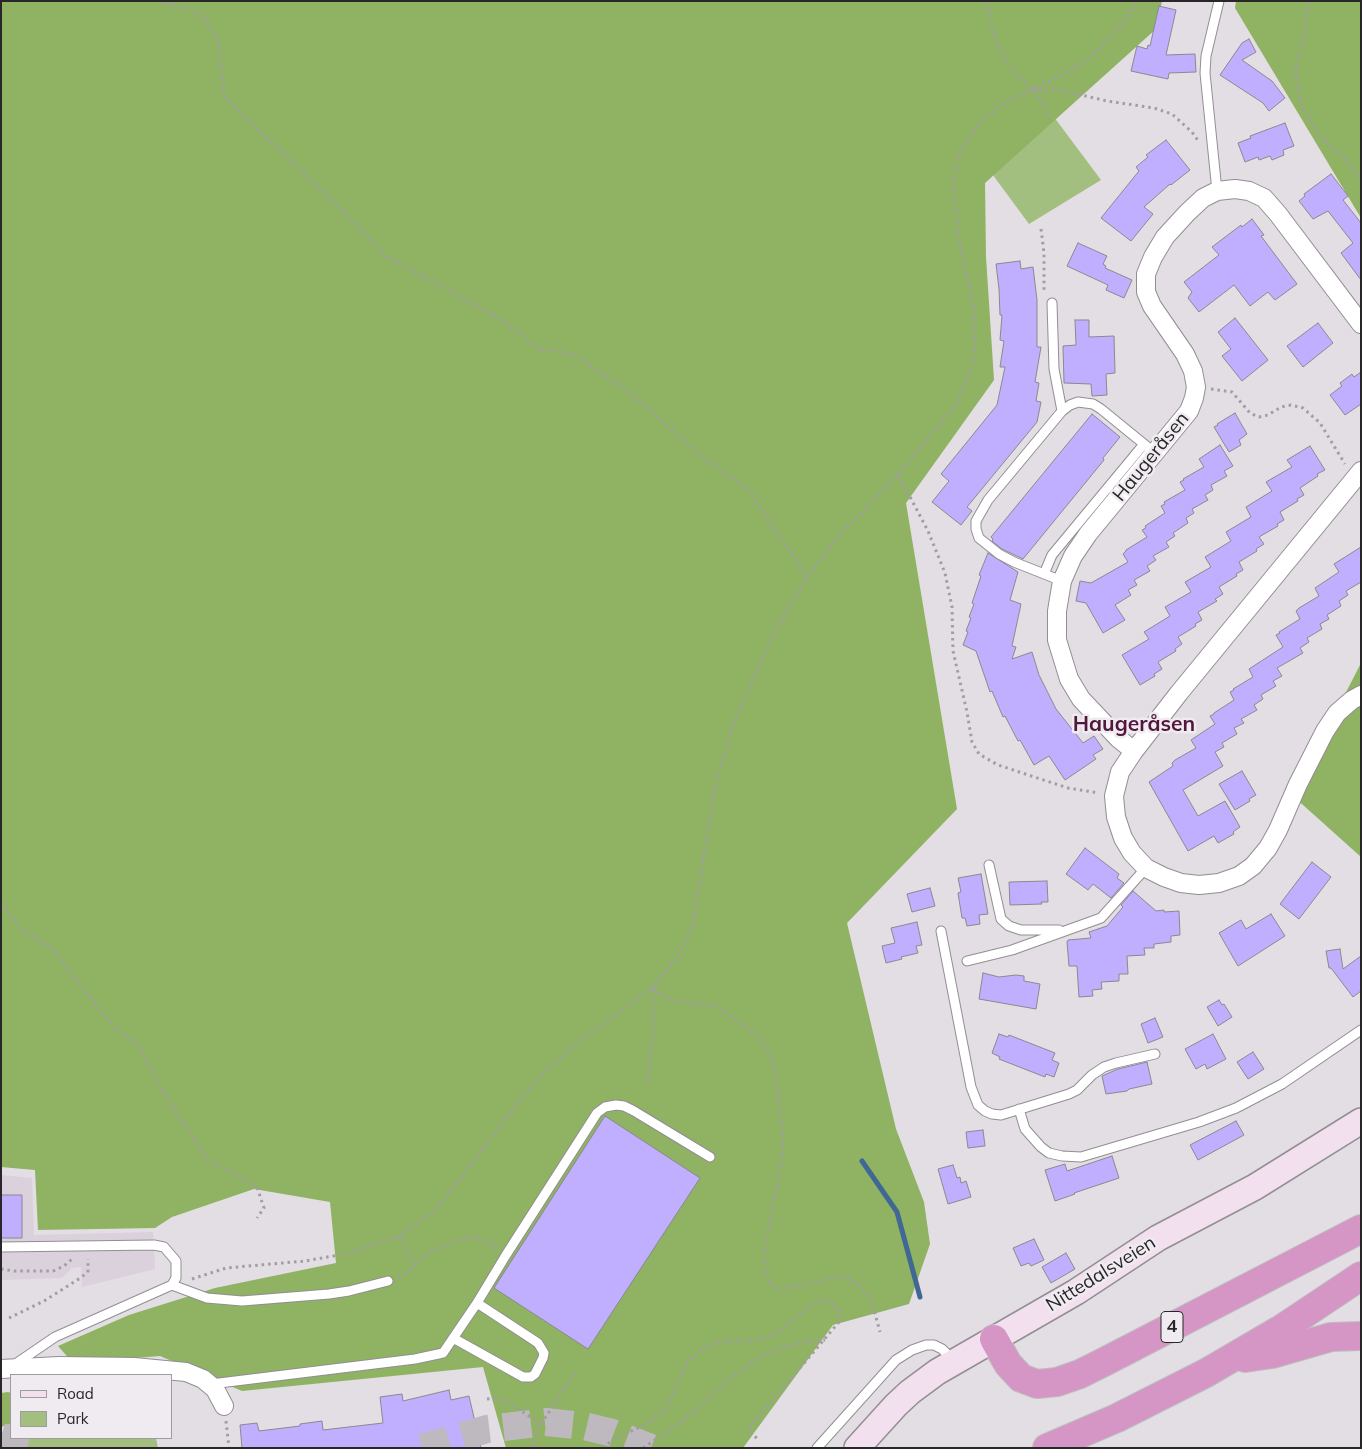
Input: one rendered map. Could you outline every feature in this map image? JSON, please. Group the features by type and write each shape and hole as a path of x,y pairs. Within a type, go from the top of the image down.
{"highway":[{"name":"4","path":"994,1339 1008,1364 1021,1378 1037,1384 1058,1382 1104,1362 1361,1229"},
{"path":"1048,1448 1118,1418 1228,1361 1308,1312 1361,1276"},
{"path":"1228,1361 1272,1354 1330,1337 1361,1336"}],"main road":[{"name":"Nittedalsveien","path":"857,1448 881,1420 910,1392 954,1362 1076,1292 1158,1238 1255,1187 1361,1121"}],"street":[{"path":"1196,387 1193,371 1185,354 1152,306 1146,292 1146,274 1153,257 1165,237 1198,203 1217,191 1235,189 1249,191 1264,198 1361,324"},
{"name":"Haugeråsen","path":"1134,751 1119,739 1081,699 1069,679 1057,640 1057,611 1062,581 1074,556 1088,534 1149,448 1189,411 1196,387"},
{"path":"1358,475 1185,685 1120,772 1114,796 1116,817 1123,838 1132,853 1146,868 1181,883 1199,886 1219,883 1239,876 1253,866 1268,848 1298,784 1325,731 1337,712 1361,694"},
{"path":"6,1368 59,1366 134,1367 186,1372 203,1380 215,1389 224,1406"}],"lane":[{"path":"1217,191 1205,73 1206,56 1219,1"},
{"path":"1052,303 1054,369 1062,411"},
{"path":"1044,574 1052,555 1149,448 1109,414 1094,404 1078,402 1062,411 988,500 976,520 979,538 999,554 1022,566 1062,581"},
{"path":"989,865 1001,919 1009,926 1021,930 1064,930"},
{"path":"967,961 1012,950 1101,918 1146,868"},
{"path":"941,932 974,1097 978,1105 992,1114 1001,1115 1069,1094 1077,1090 1092,1075 1104,1067 1155,1054"},
{"path":"1019,1109 1025,1129 1041,1147 1049,1153 1056,1155 1081,1157 1220,1115 1282,1084 1361,1030"},
{"path":"208,1384 415,1359 443,1353 477,1303 597,1113 605,1107 624,1106 710,1157"},
{"path":"1,1247 154,1245 164,1246 176,1261 176,1278 172,1285 55,1337 6,1368"},
{"path":"172,1285 208,1298 242,1301 329,1294 388,1281"},
{"path":"453,1338 523,1377 531,1377 535,1374 544,1353 538,1343 477,1303"},
{"path":"817,1448 896,1360 912,1350 926,1345 934,1345 942,1348 954,1362"}],"path":[{"path":"161,1 202,14 218,39 224,96 343,211 386,256 502,320 539,349 573,354 624,388 707,460 749,491 807,576"},
{"path":"986,1 996,40 1008,65 1042,101 1049,120"},
{"path":"172,1285 226,1268 306,1261 350,1253 399,1236 434,1211 536,1080 577,1043 653,987 677,958 692,930 714,790 735,719 772,638 807,576 838,536 898,474 956,405 974,359 974,309 959,238 953,182 961,149 980,123 1002,104 1065,74 1094,54 1127,18 1137,1"},
{"path":"1309,1 1303,43 1297,60 1298,92 1303,108 1318,134 1345,159 1361,181"},
{"path":"1031,89 1060,90 1107,101 1154,108 1172,114 1192,132 1215,165"},
{"path":"1041,229 1044,253 1044,290 1052,303"},
{"path":"1196,387 1232,392 1250,412 1259,417 1268,415 1281,407 1291,405 1303,408 1320,422 1358,475"},
{"path":"898,474 928,531 945,573 952,607 953,651 972,742 979,754 998,765 1059,785 1114,796"},
{"path":"1,904 24,930 56,951 110,1023 140,1047 157,1082 207,1159 256,1187 264,1208 257,1218"},
{"path":"647,1083 653,1032 653,987"},
{"path":"653,987 662,996 678,1002 709,1005 722,1009 757,1036 763,1042 772,1058 784,1141 764,1254 765,1268 771,1285 774,1288 783,1289 833,1278 848,1277 865,1291 872,1304 880,1332"},
{"path":"399,1236 415,1265"},
{"path":"388,1281 404,1274 430,1252 464,1238 473,1237 485,1240"},
{"path":"1,1269 53,1270 64,1266 87,1246"},
{"path":"10,1318 44,1301 88,1271 87,1246"},
{"path":"603,1448 624,1433 652,1421 660,1415 668,1404 691,1358 707,1346 718,1342 758,1340 772,1336 805,1309 821,1300 832,1302 840,1313 839,1322 826,1340 750,1427 750,1432 758,1440"},
{"path":"642,1448 683,1421 728,1380 760,1357 781,1348 826,1340"},
{"path":"534,1448 533,1443 541,1424 575,1373"},
{"path":"487,1399 495,1398 511,1404 541,1424"},
{"path":"224,1406 229,1448"}],"shaded area":[{"path":"1,1175 32,1178 34,1235 153,1232 155,1269 82,1287 81,1267 72,1268 62,1278 1,1280"}],"green space":[{"path":"1,1 1162,1 1156,29 985,183 986,257 994,380 906,503 957,809 847,923 896,1129 924,1202 930,1244 909,1304 833,1325 743,1448 506,1448 483,1367 242,1391 160,1356 73,1363 58,1346 129,1315 215,1288 336,1263 330,1202 254,1189 172,1217 155,1228 38,1230 35,1170 1,1167"},
{"path":"1236,1 1361,1 1361,218 1235,8"},
{"path":"1054,117 1101,180 1029,224 987,167"},
{"path":"1361,663 1361,857 1293,796"},
{"path":"1,1393 10,1393 10,1424 1,1427"},
{"path":"12,1439 156,1439 158,1448 1,1448 1,1441"}],"building":[{"path":"1159,6 1176,10 1166,55 1195,54 1196,72 1169,73 1168,79 1131,71 1137,46 1147,49 1148,45 1150,46"},
{"path":"1249,39 1256,52 1242,60 1272,81 1285,98 1269,111 1263,103 1220,75 1242,43"},
{"path":"1285,123 1294,146 1283,150 1284,155 1272,160 1270,156 1259,160 1258,157 1245,162 1238,143 1251,138 1250,136"},
{"path":"1166,140 1190,170 1170,184 1144,207 1153,214 1131,241 1101,218 1139,171 1136,167 1148,157 1146,155"},
{"path":"1331,174 1348,196 1343,200 1361,223 1361,280 1341,253 1353,243 1328,211 1313,219 1299,201 1305,196 1304,194"},
{"path":"1252,219 1264,235 1261,236 1297,284 1275,300 1268,292 1250,306 1234,285 1199,312 1188,298 1192,292 1184,282 1219,255 1212,247"},
{"path":"1078,243 1107,256 1103,264 1106,266 1105,268 1132,280 1124,298 1106,290 1108,285 1067,266"},
{"path":"1020,261 1021,269 1033,267 1037,300 1037,347 1041,347 1035,382 1039,383 1036,401 1041,402 1037,422 967,507 972,511 961,525 932,502 949,481 941,474 997,405 1005,367 1000,367 1004,341 1000,340 1002,315 1000,315 996,264"},
{"path":"1235,318 1268,360 1242,381 1222,356 1231,349 1218,332"},
{"path":"1075,320 1089,320 1089,337 1114,336 1115,373 1106,374 1107,395 1092,396 1091,384 1064,383 1063,346 1076,345"},
{"path":"1318,323 1333,343 1303,367 1287,346"},
{"path":"1361,372 1361,404 1345,415 1330,395 1342,386 1340,383 1352,374 1354,377"},
{"path":"1235,413 1247,434 1239,440 1241,445 1229,452 1214,427"},
{"path":"1092,414 1120,437 1103,458 1104,460 1023,559 1002,549 992,541 991,537"},
{"path":"1220,445 1233,466 1224,471 1227,476 1211,485 1213,490 1205,495 1208,500 1192,509 1194,513 1186,518 1188,523 1173,533 1175,536 1166,542 1169,547 1153,556 1156,560 1147,566 1150,571 1134,580 1137,585 1128,590 1131,595 1115,605 1125,620 1103,633 1086,603 1076,601 1080,581 1091,583 1128,562 1123,554 1126,550 1147,537 1142,530 1165,513 1161,506 1165,504 1164,502 1185,490 1180,482 1204,467 1199,459"},
{"path":"1310,446 1325,470 1300,488 1304,495 1280,512 1284,520 1277,524 1278,526 1259,537 1264,544 1256,549 1257,551 1239,562 1243,570 1219,587 1223,594 1215,599 1217,601 1198,612 1202,620 1178,637 1182,644 1175,649 1176,651 1158,662 1162,669 1154,674 1155,676 1140,685 1122,655 1149,639 1144,632 1170,616 1165,607 1191,592 1185,582 1211,567 1205,557 1231,541 1226,532 1251,517 1246,507 1272,491 1266,482 1292,467 1287,460"},
{"path":"1361,547 1361,582 1346,591 1348,595 1339,601 1341,606 1327,615 1329,619 1320,624 1322,629 1307,638 1309,642 1300,648 1303,653 1277,668 1282,676 1273,681 1276,686 1261,695 1263,699 1254,705 1257,710 1241,719 1244,723 1234,728 1237,734 1222,743 1224,747 1215,752 1223,766 1183,790 1198,816 1225,801 1240,827 1233,832 1234,834 1218,843 1214,836 1188,851 1149,782 1173,766 1172,763 1175,760 1196,748 1191,740 1215,724 1210,716 1234,700 1230,692 1253,677 1249,669 1283,647 1276,635 1300,619 1296,611 1319,596 1315,588 1339,572 1334,564"},
{"path":"988,553 1018,572 1010,600 1021,604 1012,646 1016,647 1012,659 1032,652 1039,675 1056,709 1083,743 1094,736 1103,749 1093,755 1096,759 1065,780 1049,756 1034,765 1020,740 1018,741 1005,716 1003,717 992,691 990,692 976,651 963,645 974,604 972,603 981,576 979,575"},
{"path":"1242,771 1256,795 1235,810 1219,784"},
{"path":"1085,848 1119,874 1117,878 1124,883 1111,898 1093,884 1088,890 1066,874"},
{"path":"1312,862 1331,877 1299,919 1280,904"},
{"path":"981,874 988,914 979,915 980,924 967,926 965,918 962,918 958,893 961,892 958,878"},
{"path":"1047,881 1048,902 1041,902 1042,904 1010,905 1009,882"},
{"path":"930,888 935,906 912,912 907,894"},
{"path":"1133,891 1156,911 1179,911 1180,935 1171,936 1171,942 1154,944 1154,948 1144,948 1145,955 1127,956 1128,974 1119,974 1119,981 1101,982 1102,989 1092,990 1093,996 1079,997 1077,966 1069,966 1068,940 1091,938 1089,932 1107,926 1123,907 1121,905"},
{"path":"1271,914 1285,936 1238,966 1219,933 1241,920 1246,929"},
{"path":"917,922 922,945 916,946 918,953 886,963 882,946 895,943 891,928"},
{"path":"1340,949 1343,969 1361,956 1361,991 1353,997 1331,968 1329,968 1326,951"},
{"path":"983,973 999,977 1024,976 1024,981 1040,984 1036,1009 979,999"},
{"path":"1219,1000 1222,1005 1224,1004 1232,1017 1218,1026 1207,1007"},
{"path":"1155,1018 1163,1037 1148,1043 1141,1024"},
{"path":"999,1034 1008,1037 1009,1035 1055,1053 1052,1060 1059,1063 1054,1077 1046,1074 1045,1077 999,1059 1000,1057 992,1053"},
{"path":"1213,1034 1226,1059 1207,1069 1205,1064 1196,1069 1185,1049"},
{"path":"1253,1052 1264,1069 1248,1079 1237,1062"},
{"path":"1147,1062 1152,1084 1127,1091 1106,1094 1102,1076 1118,1069"},
{"path":"605,1116 700,1178 588,1349 494,1288"},
{"path":"1236,1121 1244,1135 1198,1160 1190,1145"},
{"path":"983,1130 985,1146 968,1148 966,1132"},
{"path":"1112,1156 1119,1178 1055,1201 1045,1170 1065,1164 1067,1171"},
{"path":"953,1165 957,1178 960,1177 961,1183 966,1181 971,1197 948,1204 938,1169"},
{"path":"1,1195 22,1195 22,1238 1,1238"},
{"path":"1034,1239 1044,1260 1031,1266 1029,1263 1021,1266 1013,1248"},
{"path":"1066,1253 1075,1269 1051,1283 1042,1267"},
{"path":"449,1390 451,1400 469,1396 481,1448 242,1448 240,1425 257,1423 259,1431 322,1421 323,1430 383,1423 380,1397 402,1394 403,1401"}],"waterway":[{"path":"862,1161 897,1212 920,1297"}],"tunnel":[{"path":"422,1448 487,1429 546,1422 584,1426 613,1433 651,1448"},
{"path":"1,1437 37,1448"}],"district":[{"name":"Haugeråsen","path":"1134,725"}]}
